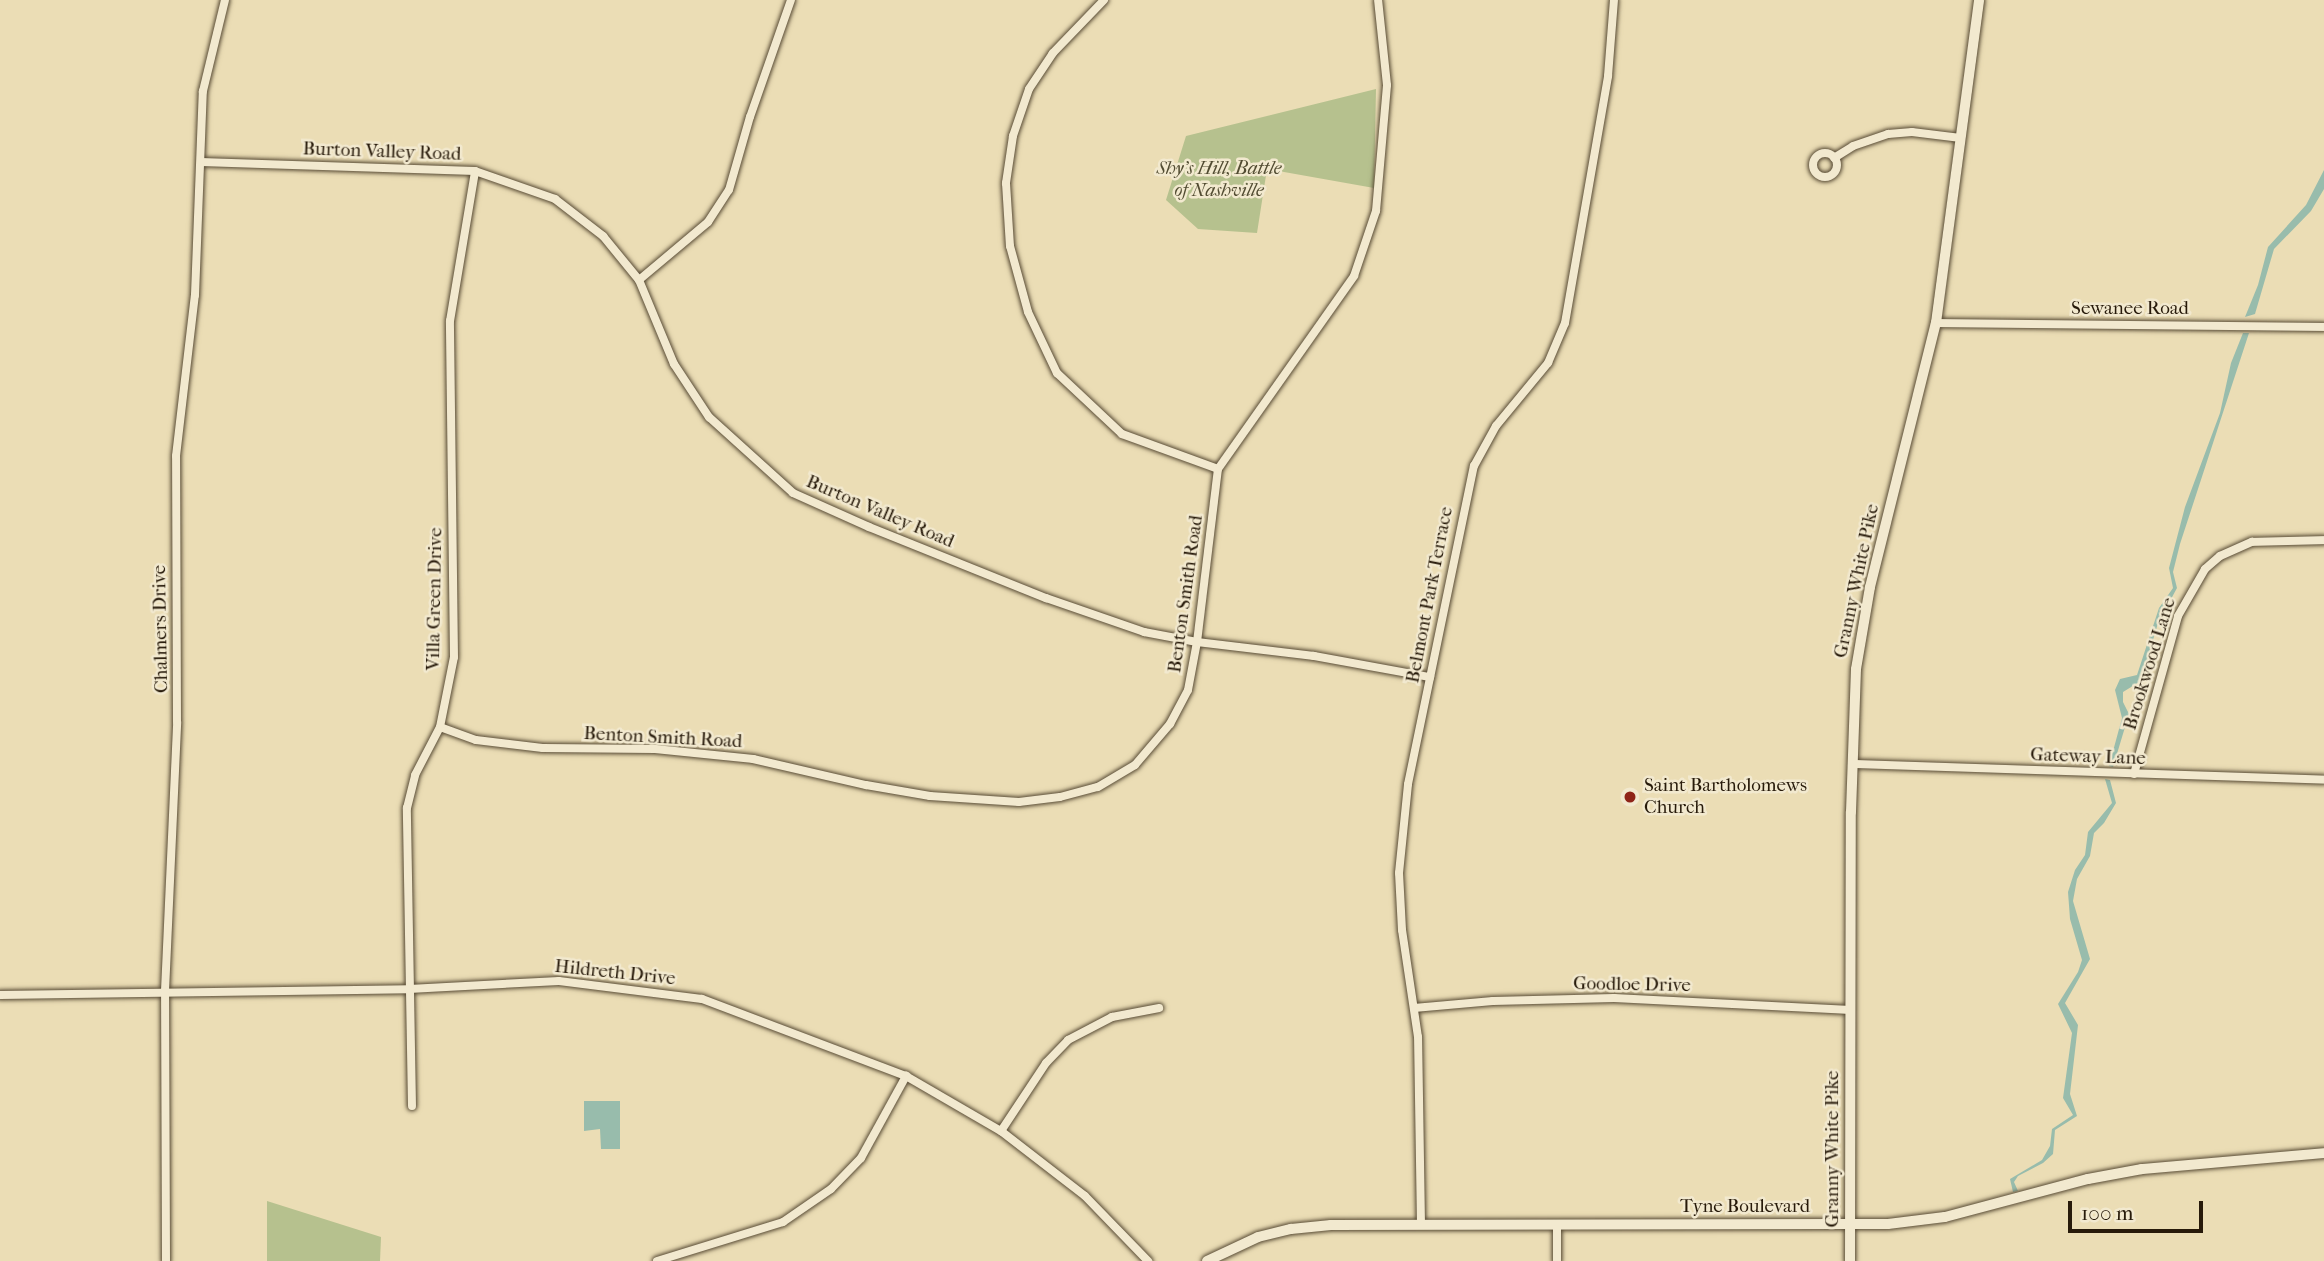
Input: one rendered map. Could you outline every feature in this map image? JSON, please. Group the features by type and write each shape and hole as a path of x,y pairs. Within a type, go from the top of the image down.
{"main road":[{"name":"Granny White Pike","path":"1850,1261 1852,764 1856,669 1867,603 1936,323 1979,0"},
{"name":"Tyne Boulevard","path":"1207,1261 1247,1241 1291,1229 1331,1225 1850,1225 1935,1219 2088,1179 2141,1169 2324,1153"}],"street":[{"name":"Chalmers Drive","path":"166,1261 165,991 177,722 176,456 195,295 203,91 225,0"},
{"path":"639,279 708,222 729,190 750,117 791,0"},
{"path":"1104,0 1053,53 1030,89 1013,136 1006,183 1010,246 1028,312 1057,373 1122,434 1218,470"},
{"name":"Benton Smith Road","path":"440,727 476,740 542,748 655,749 753,759 923,795 1019,803 1060,797 1098,787 1135,765 1164,732 1188,690 1197,642 1218,470 1354,276 1376,211 1386,120 1386,67 1378,0"},
{"name":"Belmont Park Terrace","path":"1420,1225 1421,1098 1413,1008 1402,930 1400,842 1408,783 1466,494 1477,457 1496,426 1548,363 1564,323 1608,75 1614,0"},
{"path":"1834,158 1866,141 1900,132 1961,138"},
{"name":"Burton Valley Road","path":"201,162 475,171 555,199 603,236 639,279 674,364 709,417 793,493 869,527 1046,598 1143,632 1197,642 1314,656 1430,677"},
{"name":"Villa Green Drive","path":"412,1106 407,808 415,775 440,727 454,657 450,321 475,171"},
{"name":"Sewanee Road","path":"1936,323 2324,327"},
{"name":"Brookwood Lane","path":"2134,775 2176,624 2187,596 2205,569 2220,556 2252,541 2324,540"},
{"name":"Gateway Lane","path":"1852,764 2324,780"},
{"name":"Hildreth Drive","path":"0,995 410,989 559,981 702,999 906,1076 1001,1131 1085,1196 1148,1261"},
{"name":"Goodloe Drive","path":"1413,1008 1493,1000 1614,999 1851,1010"},
{"path":"1001,1131 1046,1063 1068,1040 1112,1017 1159,1008"},
{"path":"657,1261 783,1222 831,1189 861,1158 906,1076"},
{"path":"1557,1225 1558,1261"}],"green space":[{"name":"Shy's Hill, Battle of Nashville","path":"1376,89 1374,188 1267,169 1257,233 1198,229 1166,200 1186,136"},
{"path":"267,1201 381,1237 380,1261 267,1261"}],"shaded area":[{"path":"2324,170 2324,189 2311,211 2274,249 2255,314 2245,317 2258,285 2268,247 2306,205"},
{"path":"2243,333 2249,333 2180,544 2173,572 2177,588 2158,623 2141,681 2123,692 2123,702 2129,714 2113,767 2109,766 2122,718 2115,690 2120,679 2137,675 2159,608 2173,588 2169,568 2185,507 2220,413 2231,363"},
{"path":"2105,779 2110,780 2116,803 2104,823 2094,833 2090,856 2077,879 2073,901 2090,959 2065,1003 2078,1025 2070,1094 2077,1116 2055,1130 2053,1154 2043,1163 2018,1176 2014,1182 2018,1191 2013,1192 2010,1179 2042,1160 2050,1146 2052,1129 2073,1115 2063,1098 2072,1033 2058,1004 2078,972 2082,960 2070,919 2068,892 2075,870 2085,855 2088,832 2112,803"},
{"path":"584,1101 620,1101 620,1149 601,1149 600,1129 584,1131"}],"place":[{"name":"Saint Bartholomews Church","path":"1630,797"}]}
